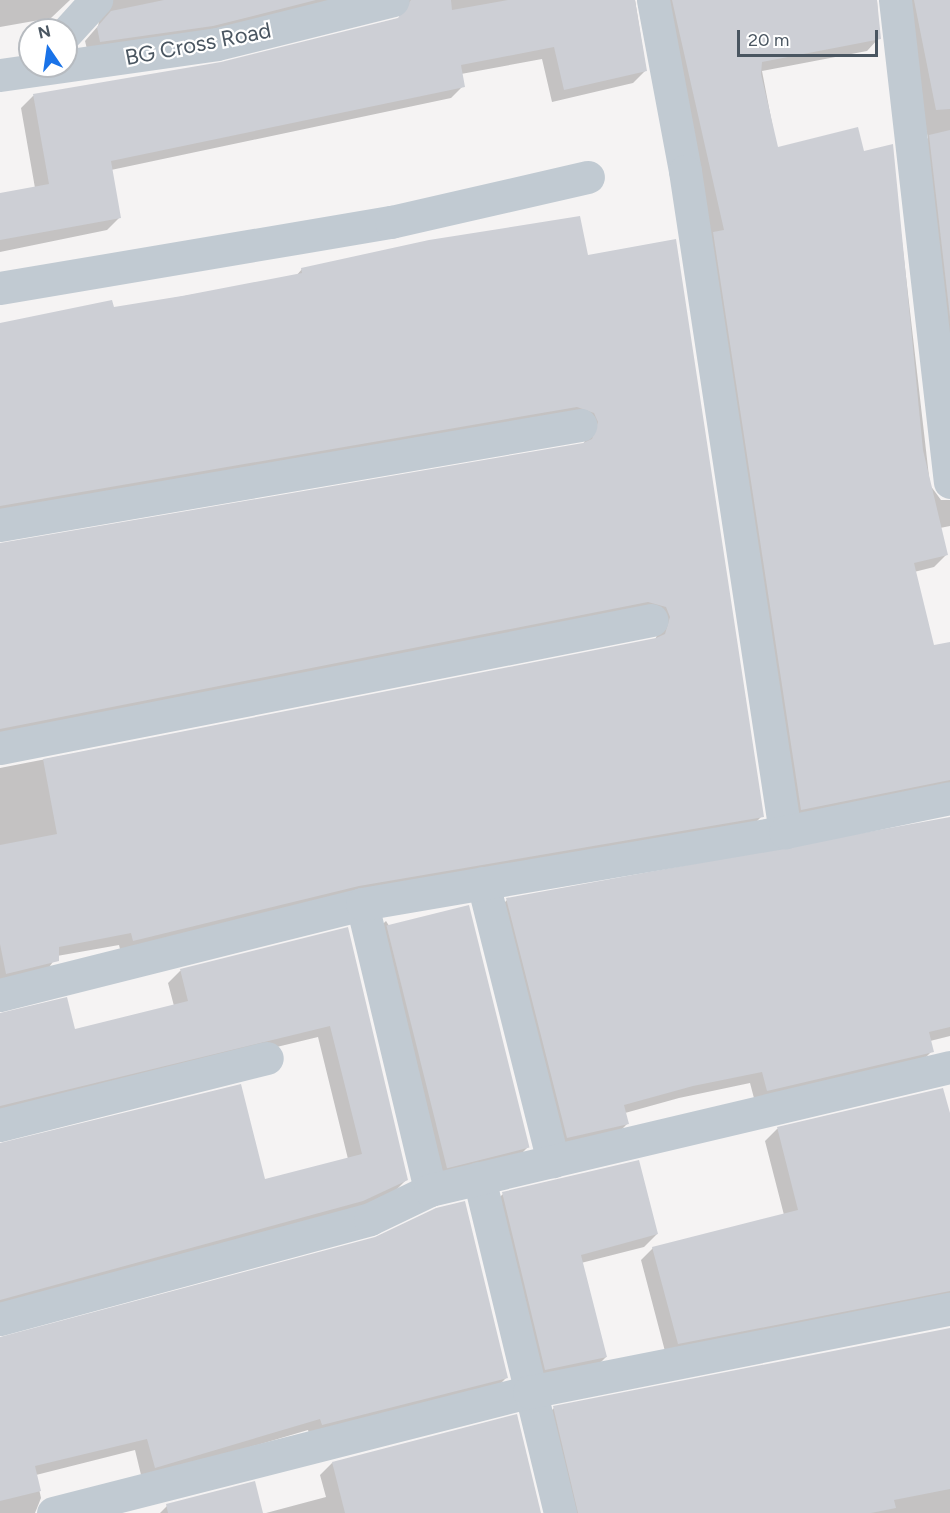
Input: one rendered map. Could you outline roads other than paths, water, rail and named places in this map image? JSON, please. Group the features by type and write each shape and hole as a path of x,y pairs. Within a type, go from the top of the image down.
{"street":[{"path":"78,20 96,0"},
{"name":"BG Cross Road","path":"78,63 217,44 393,0"},
{"path":"652,0 686,171 785,832"},
{"path":"895,0 950,482"},
{"name":"BG Cross Road","path":"0,75 18,72"},
{"path":"0,288 391,222 588,177"},
{"path":"0,525 580,425"},
{"path":"0,748 652,620"},
{"path":"0,995 362,904 785,832 950,798"},
{"path":"483,883 553,1161"},
{"path":"362,904 430,1190"},
{"path":"0,1125 267,1058"},
{"path":"0,1319 370,1219 430,1190 950,1067"},
{"path":"479,1178 560,1513"},
{"path":"53,1513 529,1392 950,1309"}]}
